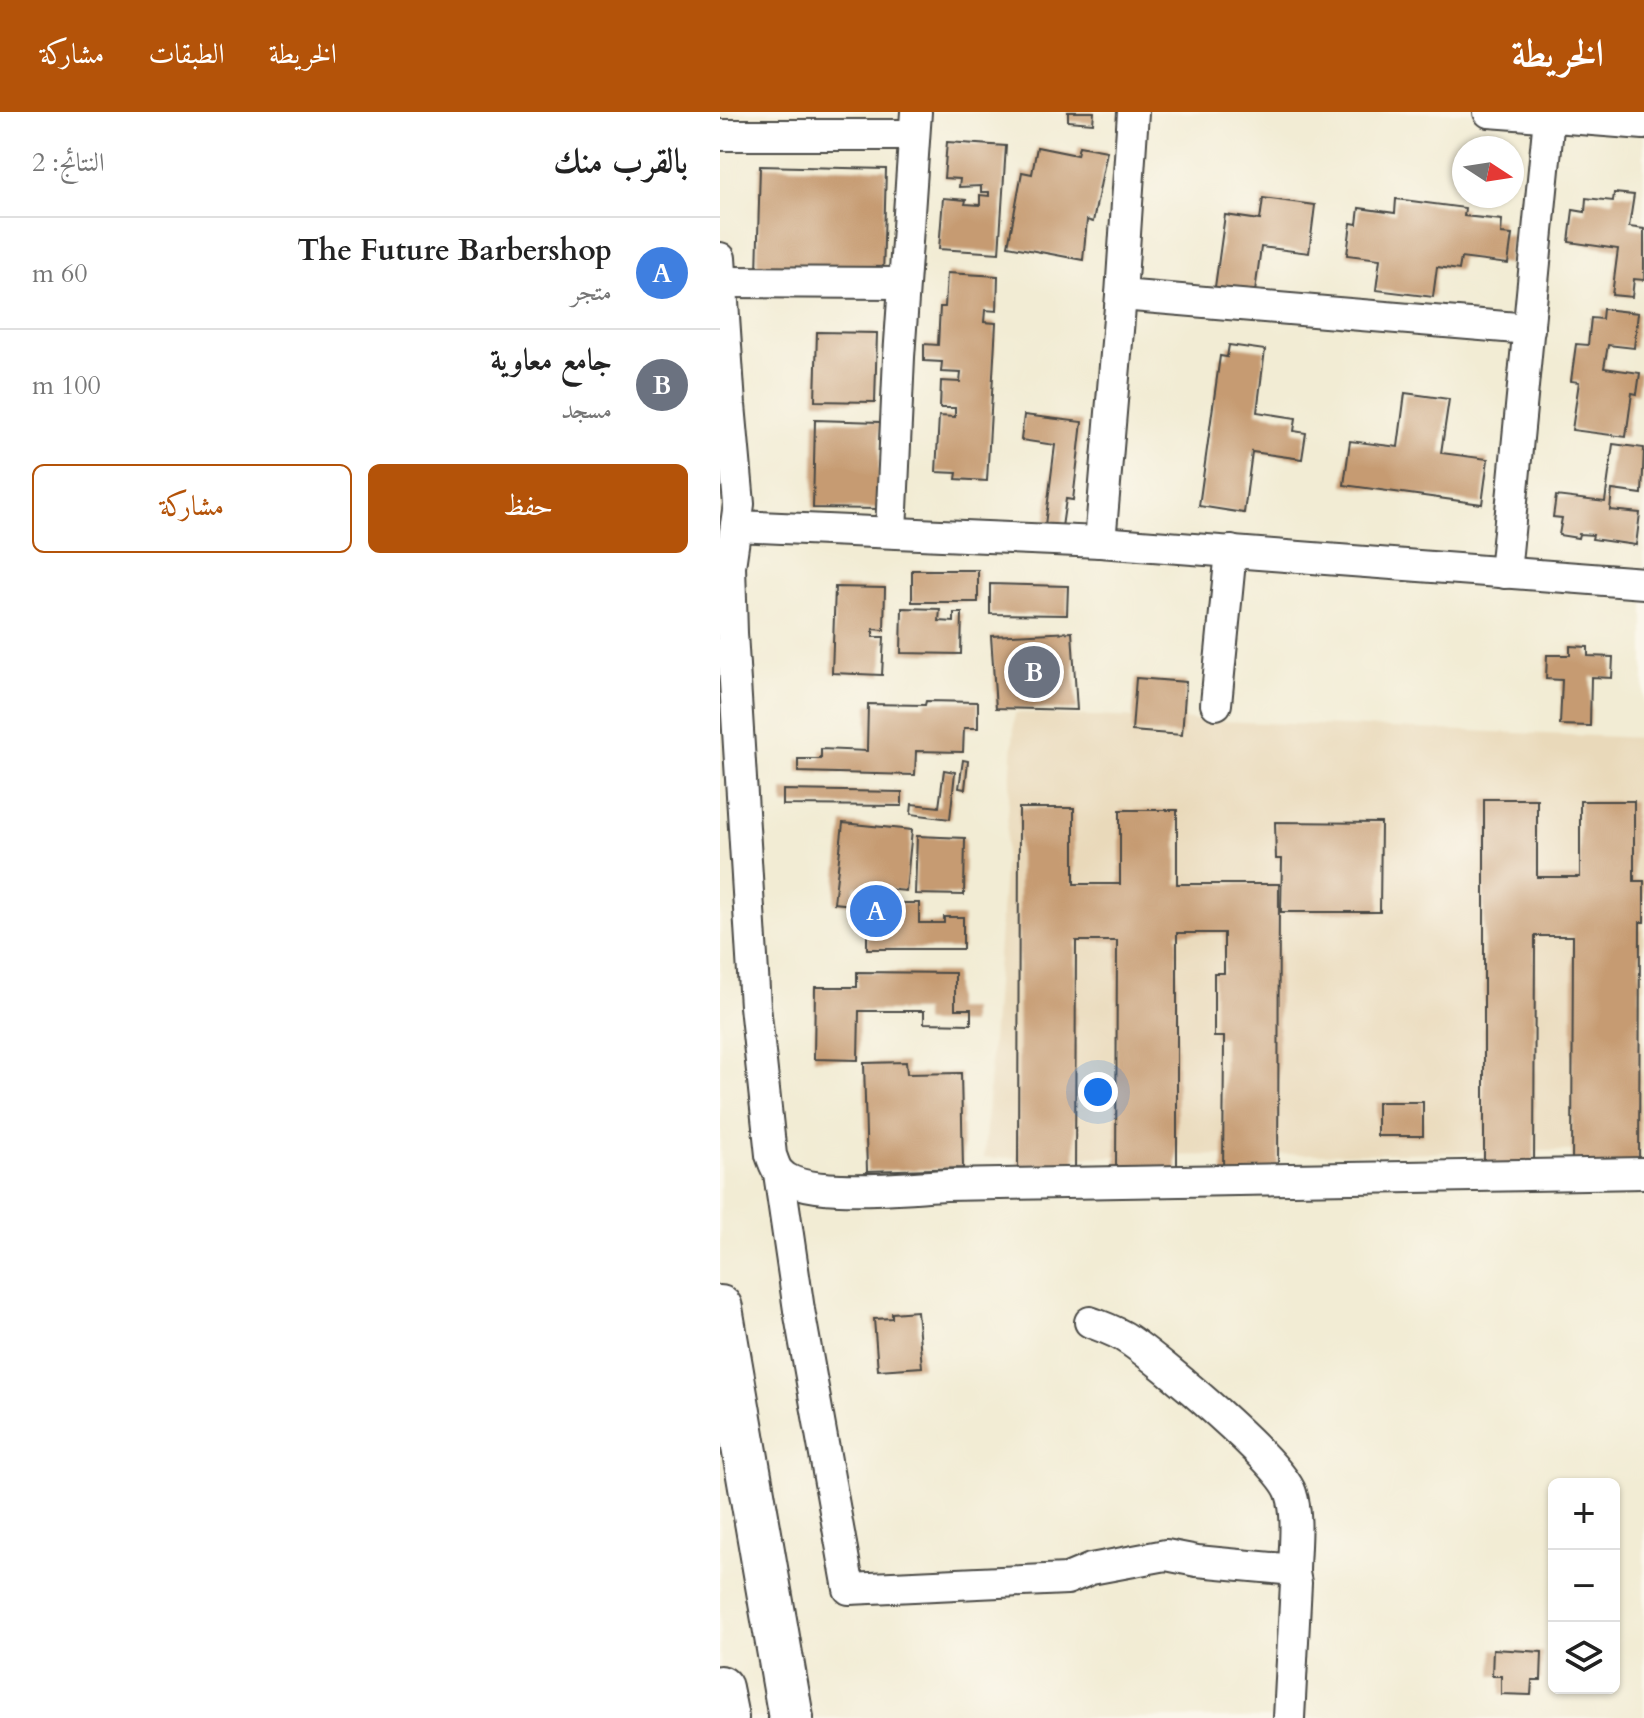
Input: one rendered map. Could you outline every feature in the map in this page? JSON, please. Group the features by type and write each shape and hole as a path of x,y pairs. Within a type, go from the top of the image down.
{"highway":[{"path":"720,1308 791,1718"},
{"path":"720,1688 726,1718"}],"street":[{"path":"1100,542 1133,112"},
{"path":"1489,112 1644,124"},
{"path":"1505,573 1549,117"},
{"path":"720,135 915,123 891,531"},
{"path":"904,283 721,270 739,504 730,566 732,633 755,1006 771,1155 779,1173 799,1310 849,1589 1067,1579 1106,1566 1166,1555 1284,1569 1294,1573"},
{"path":"1121,295 1529,329"},
{"path":"736,526 1100,542 1644,583"},
{"path":"1216,704 1231,551"},
{"path":"779,1173 817,1188 850,1189 1644,1173"},
{"path":"1090,1322 1127,1338 1164,1367 1285,1480 1294,1504 1296,1583 1289,1718"}],"shaded area":[{"path":"1015,713 1644,738 1644,1150 984,1158"}],"building":[{"path":"1068,112 1094,112 1093,123 1068,121"},
{"path":"947,142 1006,146 999,253 939,249 943,198 980,205 980,195 989,196 989,192 981,192 981,186 959,187 960,179 944,178"},
{"path":"1079,146 1107,151 1093,222 1087,220 1083,260 1008,246 1022,172 1032,174 1037,147 1077,155"},
{"path":"760,166 886,169 883,276 757,273"},
{"path":"1614,193 1634,195 1629,227 1644,229 1644,280 1634,279 1632,297 1612,295 1618,249 1569,242 1573,210 1585,212 1586,198 1613,201"},
{"path":"1263,198 1315,205 1309,253 1261,247 1255,292 1215,287 1225,215 1260,220"},
{"path":"1396,199 1465,208 1464,216 1502,220 1501,234 1512,235 1508,264 1461,258 1459,270 1437,267 1433,297 1376,290 1380,259 1347,255 1351,223 1357,224 1359,208 1395,213"},
{"path":"947,273 998,276 997,311 985,310 984,322 996,323 987,481 956,479 957,473 936,472 939,416 955,417 955,408 940,408 941,381 960,382 961,373 941,372 942,362 924,361 924,344 938,345 940,307 945,307"},
{"path":"1603,309 1638,313 1634,348 1608,345 1604,368 1640,373 1637,394 1632,393 1626,437 1572,430 1579,382 1571,381 1576,344 1588,345 1591,318 1602,319"},
{"path":"817,332 877,333 875,402 815,401"},
{"path":"1229,345 1265,350 1257,412 1296,418 1294,431 1306,433 1302,459 1252,452 1244,513 1199,506 1220,356 1227,357"},
{"path":"1405,393 1449,399 1441,453 1488,459 1482,504 1344,485 1350,441 1398,447"},
{"path":"1024,415 1082,422 1073,500 1066,499 1062,527 1045,525 1055,445 1021,440"},
{"path":"815,420 880,422 878,509 813,508"},
{"path":"1613,444 1644,448 1642,494 1612,490 1610,510 1640,513 1636,545 1592,539 1593,535 1579,534 1578,538 1559,535 1562,518 1553,517 1556,496 1605,502"},
{"path":"912,570 978,570 978,602 912,602"},
{"path":"990,584 1068,586 1067,615 990,614"},
{"path":"835,587 885,588 884,630 873,629 873,637 884,637 882,675 832,673"},
{"path":"902,608 940,609 939,621 954,622 954,613 962,613 961,654 901,653"},
{"path":"1072,632 1077,710 996,708 991,636"},
{"path":"1570,646 1588,647 1588,656 1613,657 1612,678 1591,677 1590,726 1560,725 1562,680 1546,679 1547,655 1570,655"},
{"path":"1136,678 1186,682 1182,735 1132,731"},
{"path":"926,701 978,702 978,728 964,728 963,752 916,751 915,775 798,772 798,759 821,759 821,749 867,751 868,704 925,705"},
{"path":"963,760 968,761 965,789 959,788"},
{"path":"944,770 955,772 950,819 911,814 912,804 939,807"},
{"path":"783,790 902,792 902,806 783,805"},
{"path":"1484,799 1537,799 1537,877 1580,877 1580,801 1634,801 1634,881 1644,881 1644,922 1640,922 1639,1172 1572,1172 1573,936 1535,936 1534,1171 1484,1171"},
{"path":"1019,808 1074,808 1074,884 1120,884 1120,810 1177,810 1177,884 1279,884 1278,1177 1223,1178 1224,1037 1214,1037 1214,973 1224,973 1224,933 1177,933 1177,1175 1116,1174 1117,941 1076,941 1075,1180 1018,1179"},
{"path":"1275,822 1381,823 1380,912 1281,912 1282,859 1276,859"},
{"path":"843,823 912,830 906,891 855,886 853,905 834,903"},
{"path":"917,836 965,838 964,895 915,894"},
{"path":"867,903 919,903 919,923 944,923 944,917 963,917 963,949 867,949"},
{"path":"857,972 955,973 955,1009 971,1009 971,1024 924,1023 924,1011 859,1011 858,1060 814,1059 815,987 857,987"},
{"path":"906,1062 907,1074 961,1073 963,1168 867,1171 864,1063"},
{"path":"1377,1102 1423,1102 1423,1136 1377,1136"},
{"path":"917,1311 922,1367 878,1370 874,1319 892,1318 892,1313"},
{"path":"1493,1649 1542,1652 1541,1680 1532,1680 1531,1695 1501,1694 1501,1676 1492,1676"}],"place":[{"name":"جامع معاوية","path":"1034,672"},
{"name":"The Future Barbershop","path":"876,911"}]}
